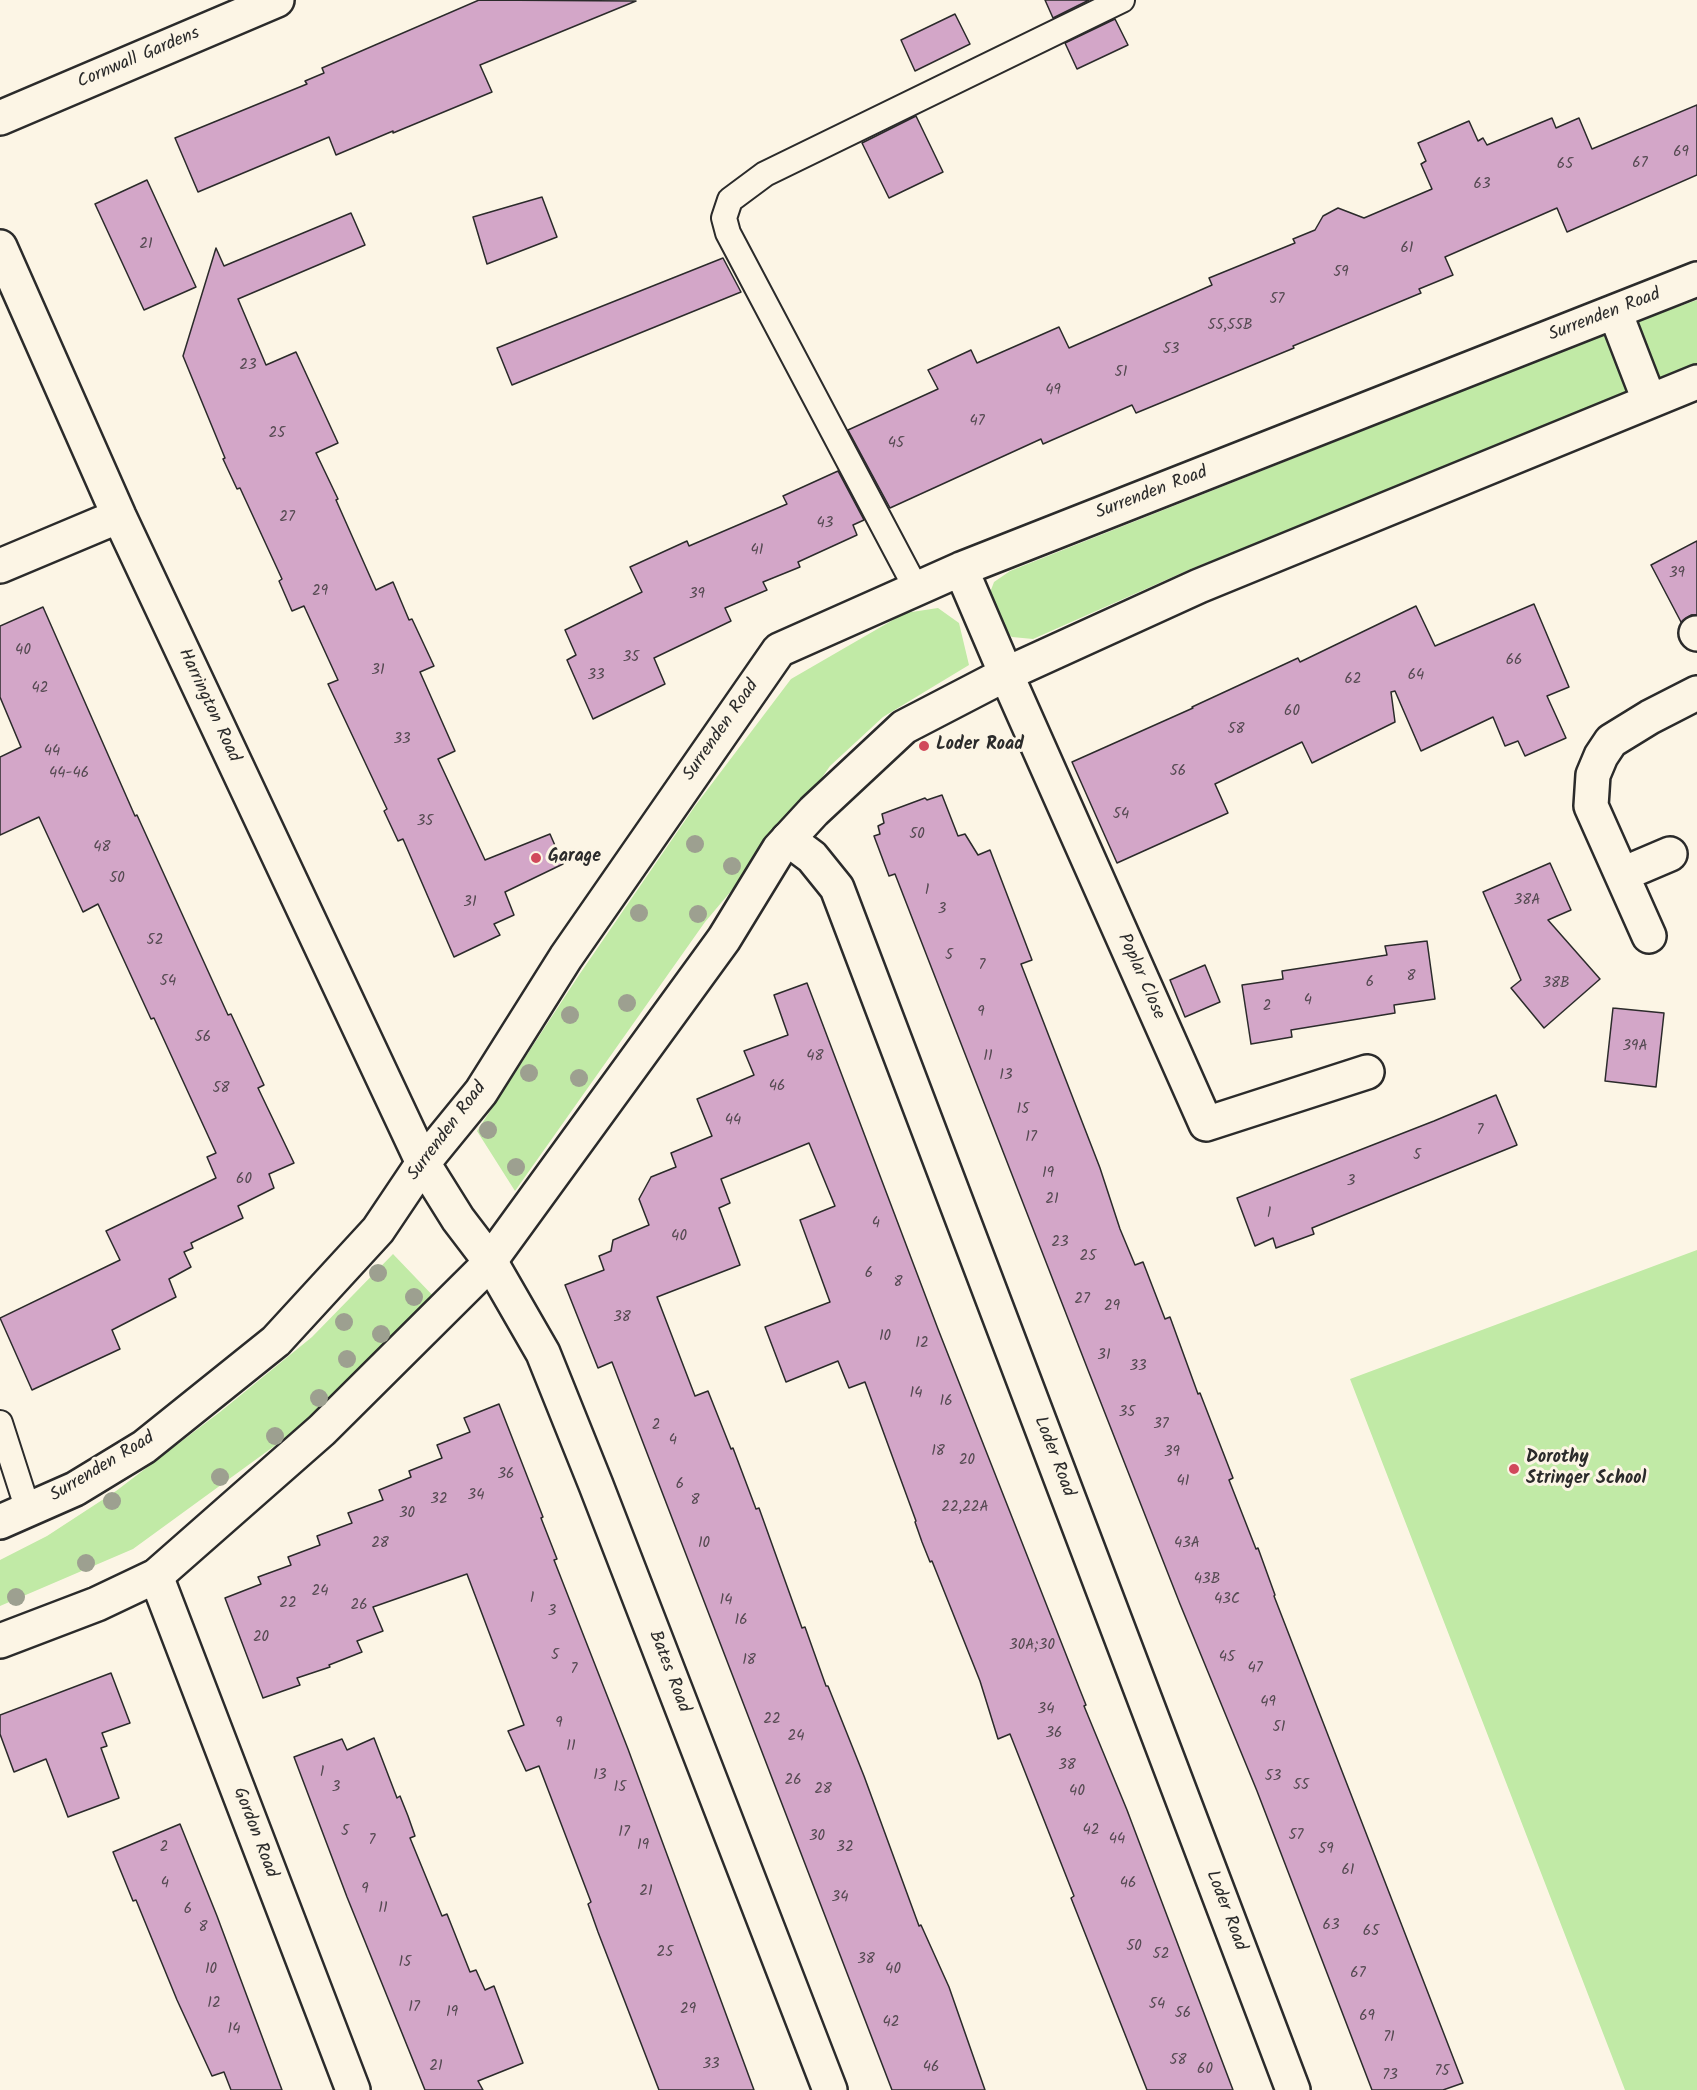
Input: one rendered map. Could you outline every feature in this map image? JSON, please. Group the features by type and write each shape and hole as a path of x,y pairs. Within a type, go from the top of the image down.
{"street":[{"name":"Cornwall Gardens","path":"0,118 277,0"},
{"name":"Harrington Road","path":"0,247 119,516 423,1163 458,1219 490,1261"},
{"name":"Surrenden Road","path":"14,1516 75,1489 144,1447 276,1341 378,1230 423,1163 481,1092 566,957 779,650 961,569 1697,279"},
{"path":"1614,312 1648,400"},
{"path":"0,1641 97,1604 156,1576 322,1431 484,1269 724,939 779,849 814,811 904,726 1006,674 1199,586 1648,400 1697,382"},
{"path":"0,566 119,516"},
{"path":"961,569 1006,674"},
{"name":"Poplar Close","path":"1006,674 1206,1124 1367,1072"},
{"path":"1650,936 1591,806 1592,782 1598,761 1611,741 1697,693"},
{"name":"Loder Road","path":"788,839 812,857 837,888 1293,2090"},
{"path":"1623,874 1670,854"},
{"name":"Bates Road","path":"490,1261 547,1364 830,2090"},
{"name":"Gordon Road","path":"156,1576 353,2090"}],"lane":[{"path":"917,590 728,233 724,218 730,200 765,174 1122,0"},
{"path":"0,1422 14,1516"}],"green space":[{"path":"1697,300 1697,371 1193,568 1033,639 1012,637 998,625 988,598 994,582 1010,571 1641,320"},
{"path":"938,608 959,623 969,665 883,717 830,766 801,808 705,922 515,1191 477,1131 579,975 695,806 791,679 905,613"},
{"name":"Dorothy Stringer School","path":"1697,1250 1697,2090 1625,2090 1350,1379"},
{"path":"393,1254 438,1301 306,1423 133,1549 0,1606 0,1560 47,1536 116,1491 220,1412 312,1337"}],"building":[{"path":"479,0 636,1 480,65 492,92 336,155 329,137 198,192 175,138 307,84 305,81 324,73 322,68"},
{"path":"1045,0 1089,0 1053,18"},
{"path":"955,14 970,44 915,71 901,40"},
{"path":"1115,19 1128,45 1077,69 1065,43"},
{"path":"1697,105 1697,175 1567,232 1557,208 1445,257 1453,275 1419,289 1421,293 1136,413 1132,405 1043,444 1041,439 890,508 848,430 938,389 928,370 971,350 977,363 1059,327 1069,348 1212,285 1209,278 1295,243 1293,239 1315,230 1323,216 1338,208 1364,218 1432,189 1421,164 1426,161 1418,143 1469,121 1478,141 1483,138 1487,145 1552,118 1556,128 1579,118 1592,149"},
{"path":"916,116 943,172 889,198 862,143"},
{"path":"147,180 196,287 144,310 95,204"},
{"path":"542,197 557,237 487,264 473,217"},
{"path":"351,213 365,245 238,299 266,365 296,352 338,443 316,453 376,590 393,582 409,620 412,619 434,666 420,672 455,751 438,759 485,860 550,834 563,864 505,892 514,915 494,924 500,935 454,957 403,839 398,841 384,811 387,809 328,684 338,680 304,606 292,611 279,581 282,579 240,488 237,489 223,459 225,458 183,356 216,248 224,266"},
{"path":"723,258 741,292 512,385 497,348"},
{"path":"838,471 864,520 853,525 857,535 798,562 800,567 763,582 767,590 725,608 731,621 654,658 665,684 593,719 567,660 576,655 565,630 642,592 630,567 687,541 689,546 787,504 783,496"},
{"path":"1697,541 1697,615 1691,615 1681,622 1651,565"},
{"path":"1534,604 1569,687 1547,696 1566,738 1525,756 1518,741 1505,746 1493,717 1421,751 1395,691 1391,692 1395,722 1312,763 1302,742 1215,784 1228,813 1117,863 1072,762 1298,658 1300,662 1416,606 1435,646"},
{"path":"43,607 135,816 137,815 228,1015 231,1014 264,1085 258,1088 294,1163 269,1174 274,1188 238,1206 243,1218 191,1243 193,1248 184,1252 191,1267 169,1279 176,1297 112,1330 120,1349 32,1390 0,1318 120,1260 106,1231 216,1178 207,1157 216,1153 98,904 83,912 39,817 0,835 0,757 21,747 0,697 0,626"},
{"path":"942,795 958,836 965,834 978,855 990,850 1032,960 1021,964 1100,1168 1120,1229 1135,1265 1143,1262 1165,1319 1170,1317 1198,1394 1200,1393 1233,1478 1229,1480 1256,1549 1258,1548 1274,1596 1463,2083 1443,2090 1372,2090 1257,1791 1180,1604 895,874 889,876 874,836 880,834 878,826 884,823 882,814 925,798 927,800"},
{"path":"1550,863 1571,910 1548,920 1600,979 1544,1028 1511,988 1521,980 1483,892"},
{"path":"1427,941 1435,999 1394,1005 1395,1013 1291,1030 1292,1037 1251,1044 1242,985 1283,979 1282,971 1387,955 1385,946"},
{"path":"1205,965 1220,1002 1185,1017 1170,980"},
{"path":"807,983 938,1329 1086,1705 1084,1706 1127,1810 1233,2090 1147,2090 1071,1898 1074,1896 1010,1734 998,1739 980,1681 932,1561 930,1562 922,1542 865,1382 849,1388 838,1361 786,1382 765,1327 830,1302 800,1220 835,1206 809,1143 721,1179 730,1203 719,1208 740,1265 657,1297 695,1396 708,1391 756,1509 759,1508 802,1628 805,1627 826,1686 828,1686 864,1776 919,1926 921,1925 949,1987 985,2090 892,2090 612,1362 598,1368 565,1285 604,1270 599,1256 611,1251 613,1240 649,1225 639,1199 651,1177 676,1167 671,1153 712,1136 697,1099 754,1075 744,1051 788,1035 774,995"},
{"path":"1613,1008 1664,1013 1656,1087 1605,1081"},
{"path":"1496,1095 1517,1145 1312,1228 1314,1234 1276,1248 1273,1238 1255,1246 1237,1198"},
{"path":"499,1404 543,1517 541,1518 557,1559 554,1560 628,1749 754,2090 659,2090 598,1932 588,1904 591,1902 539,1766 526,1771 508,1731 524,1725 467,1574 373,1607 383,1631 357,1641 362,1652 329,1665 330,1667 297,1678 300,1685 263,1698 225,1598 261,1584 258,1577 291,1565 288,1557 320,1545 317,1536 352,1523 348,1513 383,1500 379,1490 411,1477 409,1471 442,1458 437,1445 470,1432 464,1418"},
{"path":"111,1673 130,1723 102,1733 107,1746 101,1748 119,1798 68,1817 46,1759 14,1772 0,1734 0,1715"},
{"path":"374,1738 397,1798 400,1796 408,1816 415,1836 410,1838 442,1916 447,1914 470,1972 476,1970 485,1990 494,1986 523,2063 478,2081 483,2090 425,2090 347,1897 294,1757 342,1739 347,1750"},
{"path":"180,1824 282,2090 231,2090 224,2072 212,2076 113,1852"}],"place":[{"name":"Loder Road","path":"924,746"},
{"name":"Garage","path":"536,858"},
{"name":"Dorothy Stringer School","path":"1514,1469"}]}
